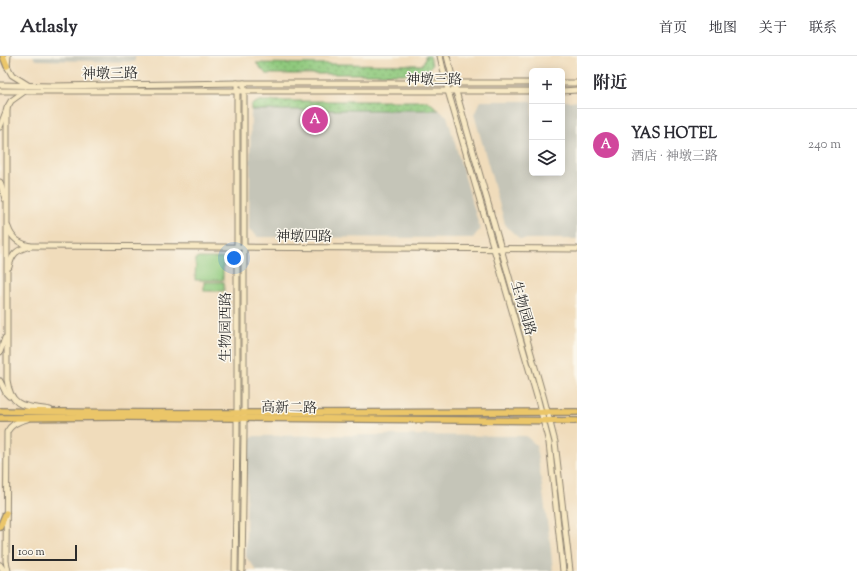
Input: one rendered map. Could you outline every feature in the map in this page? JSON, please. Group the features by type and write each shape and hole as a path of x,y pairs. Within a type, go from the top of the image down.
{"main road":[{"path":"3,56 7,66"},
{"name":"高新二路","path":"0,411 236,415"},
{"name":"高新二路","path":"0,418 577,412"},
{"name":"高新二路","path":"243,415 577,421"},
{"path":"0,527 6,513"}],"street":[{"path":"0,127 10,101 27,88 12,75 7,66 8,56"},
{"name":"生物园路","path":"440,56 448,92 549,443 563,571"},
{"name":"生物园路","path":"447,56 548,412 555,442 570,571"},
{"name":"神墩三路","path":"0,91 27,88 237,83 529,83"},
{"name":"生物园西路","path":"235,571 237,83"},
{"name":"生物园西路","path":"242,571 244,83"},
{"path":"565,83 577,83"},
{"name":"神墩三路","path":"0,85 27,88 237,91 529,91"},
{"path":"565,91 577,90"},
{"path":"7,108 7,380 8,392 14,401"},
{"path":"0,182 7,205"},
{"path":"7,223 14,238 19,243 30,246"},
{"path":"7,274 10,261 14,254 20,249 30,246"},
{"name":"神墩四路","path":"30,246 237,248 577,248"},
{"path":"0,352 7,333"},
{"path":"0,381 6,393 14,401 23,406 67,412"},
{"path":"0,440 10,426 16,422 40,417"},
{"path":"7,432 6,561 8,571"},
{"path":"0,565 4,571"}],"shaded area":[{"path":"33,56 135,56 135,62 35,60"},
{"path":"481,101 529,101 529,176 565,176 565,101 577,101 577,239 520,239 509,229 505,224 474,114"},
{"path":"251,110 439,110 447,116 480,229 473,238 258,237 249,229"},
{"path":"254,436 526,436 536,445 553,571 257,571 246,557 247,446 249,440"}],"green space":[{"path":"425,56 430,56 432,65 423,74 266,74 256,63 422,65"},
{"path":"259,101 428,101 439,110 251,110 251,105"},
{"path":"196,258 223,258 223,280 195,280"},
{"path":"204,282 224,282 224,291 204,291"}],"place":[{"name":"YAS HOTEL","path":"315,120"}]}
